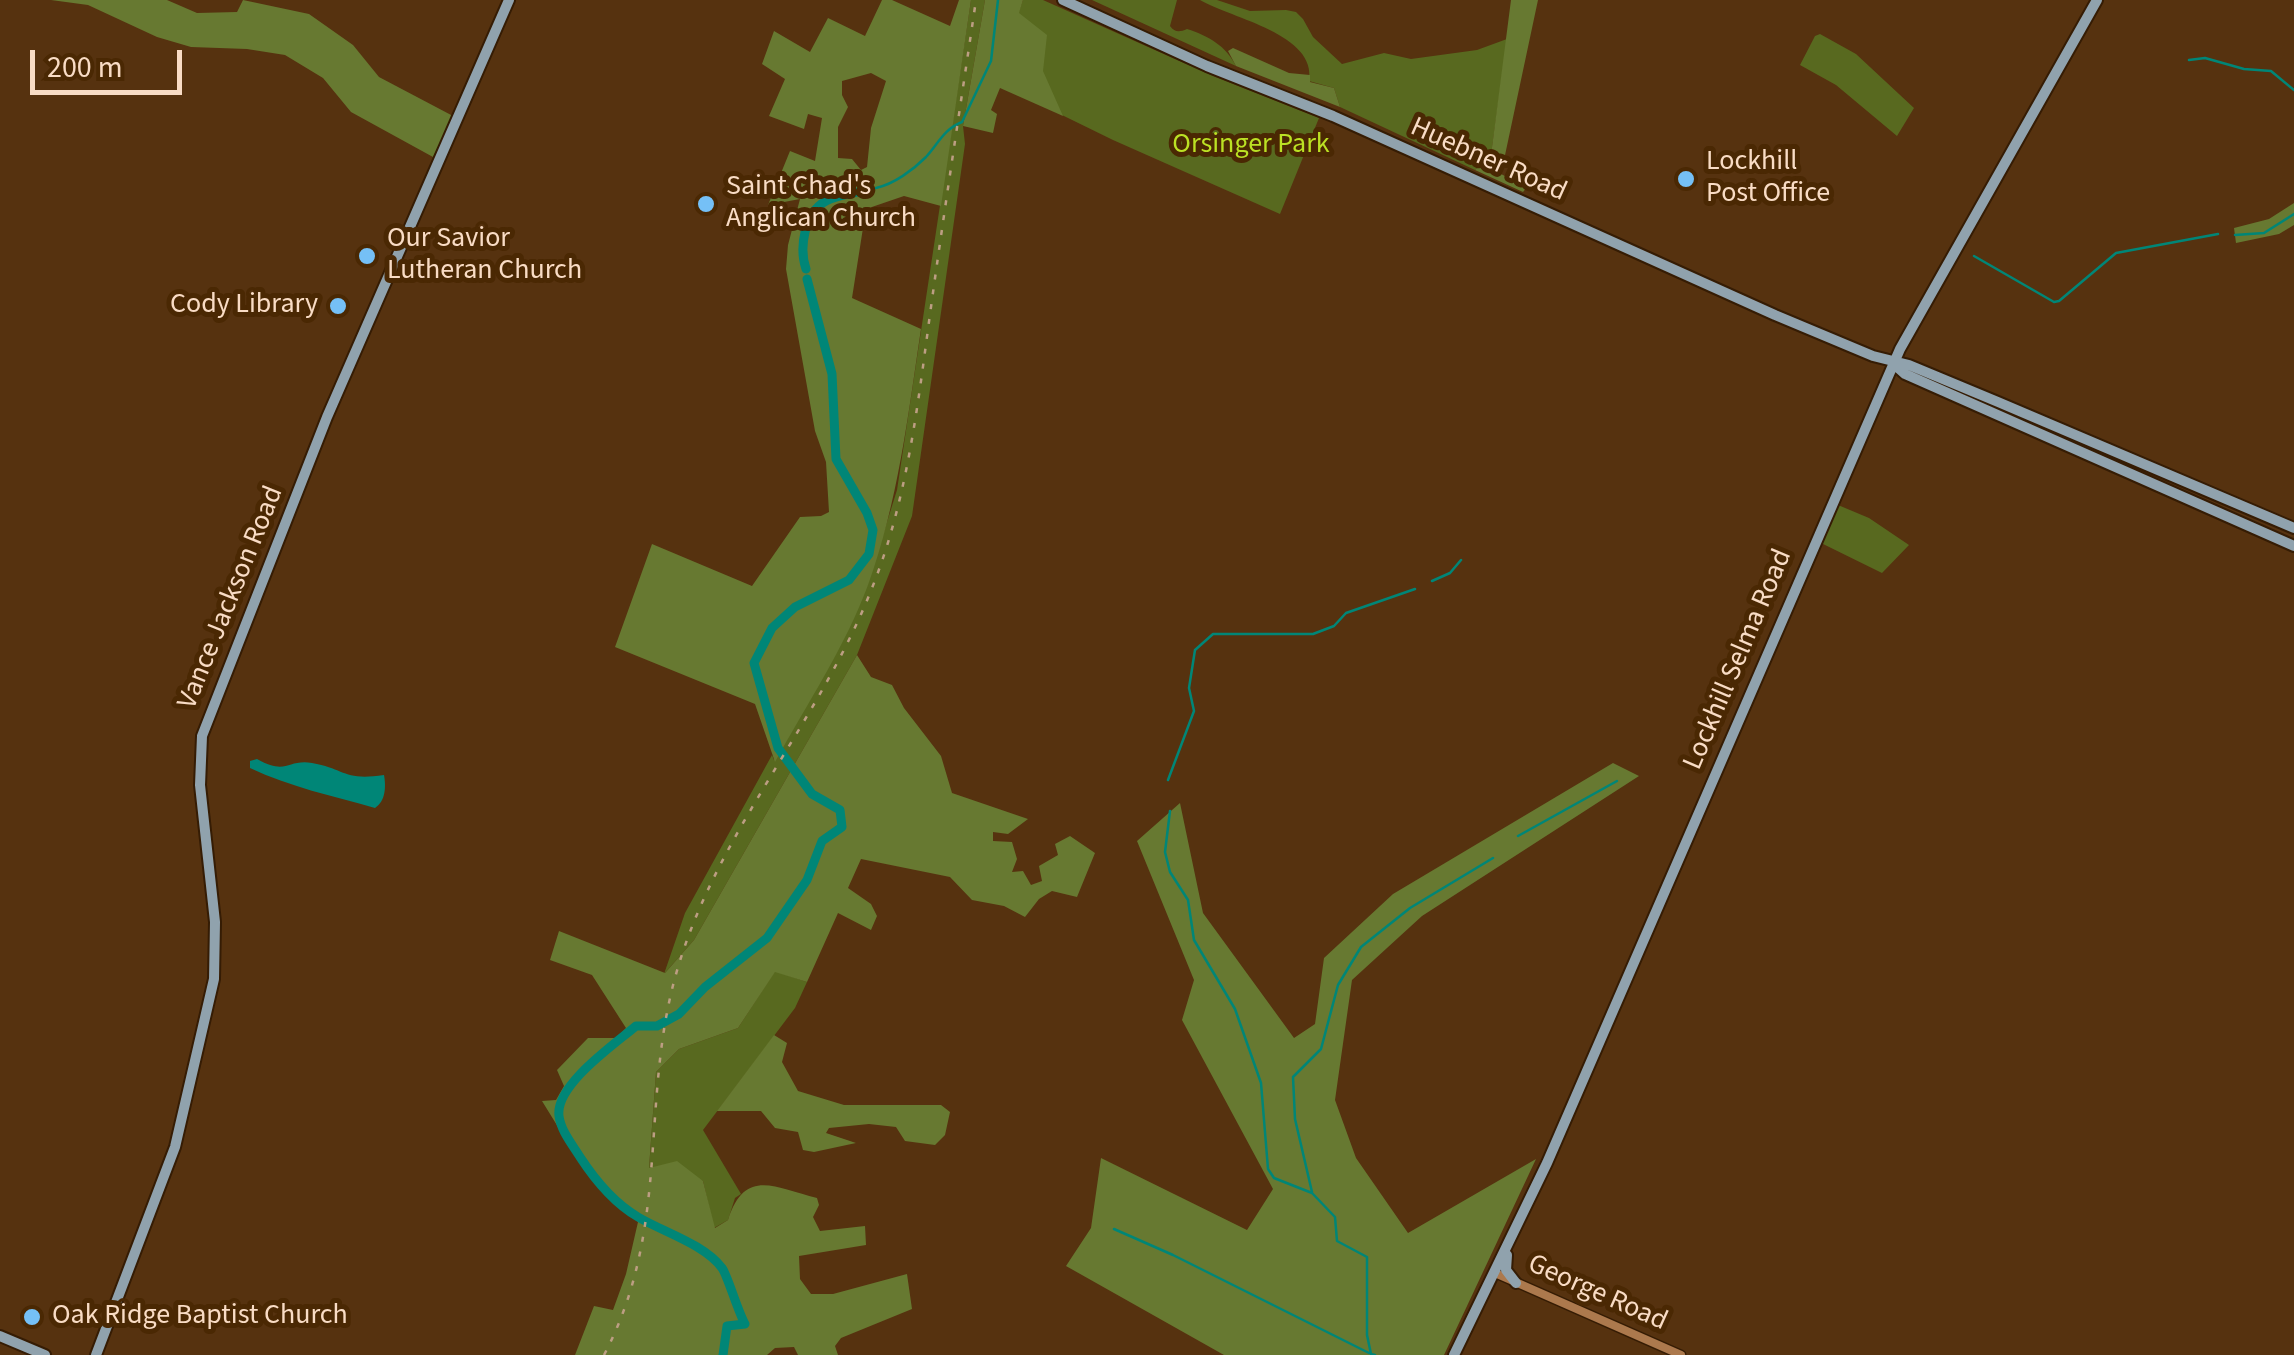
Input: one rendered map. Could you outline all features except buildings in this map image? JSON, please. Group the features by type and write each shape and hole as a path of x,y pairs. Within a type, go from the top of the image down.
{"main road":[{"name":"Vance Jackson Road","path":"96,1355 175,1148 212,992 215,922 200,785 200,746 207,722 327,417 509,0"},
{"name":"Huebner Road","path":"1063,0 1234,77 1333,116 1774,316 1894,364 1922,370 2294,528"},
{"name":"Lockhill Selma Road","path":"1454,1355 1509,1244 1894,364 2098,0"},
{"name":"Huebner Road","path":"1894,364 1905,374 1993,415 2294,546"},
{"path":"2176,494 2182,480"},
{"path":"1509,1244 1505,1266 1516,1283"},
{"path":"1483,1296 1502,1281 1516,1283"},
{"path":"0,1336 45,1355"}],"street":[{"name":"George Road","path":"1495,1274 1681,1355"}],"green space":[{"path":"51,0 167,0 197,13 237,12 243,0 309,14 353,45 379,77 453,116 433,157 351,112 323,78 285,55 191,47 157,37 88,5"},
{"path":"882,0 892,0 950,26 959,0 971,0 941,206 904,196 866,209 852,298 921,329 906,426 895,490 868,585 837,653 775,762 755,704 615,647 652,544 752,586 800,517 829,512 826,462 815,431 786,269 800,199 768,205 790,151 815,161 822,118 808,114 804,129 769,116 785,79 762,64 774,31 810,52 828,18 865,36","holes":["871,73 886,81 871,128 867,167 861,170 852,159 838,158 838,127 848,107 842,95 842,81"]},
{"path":"971,0 985,0 963,126 965,144 912,516 857,655 694,940 664,974 685,913 772,755 774,760 867,586 897,490"},
{"path":"985,0 1023,0 1019,13 1047,35 1043,71 1063,116 1000,88 991,110 997,114 993,133 963,126"},
{"name":"Orsinger Park","path":"1023,0 1043,0 1213,76 1319,118 1280,214 1113,140 976,73 1017,17"},
{"path":"1092,0 1177,0 1170,26 1210,39 1222,47 1236,66"},
{"path":"1200,0 1217,0 1250,11 1296,12 1313,37 1342,64 1384,53 1411,59 1477,50 1507,39 1491,155 1475,170 1340,107 1334,88 1309,81 1308,65 1287,40"},
{"path":"1511,0 1538,0 1501,174 1527,187 1523,192 1475,170 1491,155"},
{"path":"1820,34 1856,54 1914,108 1897,136 1836,85 1800,65 1815,36"},
{"path":"1233,48 1289,73 1310,75 1310,82 1334,88 1340,107 1236,66 1228,51"},
{"path":"2294,203 2294,225 2279,234 2236,243 2234,228 2269,219"},
{"path":"1838,505 1869,518 1909,545 1882,573 1821,543"},
{"path":"857,655 871,677 892,685 904,708 941,756 952,793 1028,819 1008,834 993,832 993,841 1012,842 1017,859 1012,872 1023,871 1031,885 1042,881 1039,866 1058,855 1055,844 1070,836 1095,853 1077,897 1052,891 1039,899 1025,917 1004,906 972,900 950,877 861,859 848,888 871,904 877,916 871,930 838,913 807,982 775,972 738,1028 679,1049 656,1072 649,1168 677,1161 703,1181 715,1228 728,1220 735,1203 753,1187 775,1187 817,1198 819,1205 813,1217 820,1231 865,1226 866,1245 799,1256 800,1279 811,1294 833,1294 907,1274 912,1309 841,1338 835,1346 838,1355 798,1355 794,1347 775,1348 767,1355 575,1355 594,1306 613,1310 638,1222 587,1174 542,1101 556,1100 564,1086 557,1070 588,1038 616,1038 626,1028 592,975 550,960 559,931 665,973 694,940"},
{"path":"1613,763 1639,776 1422,916 1352,980 1335,1100 1356,1158 1408,1233 1536,1159 1444,1355 1224,1355 1066,1266 1091,1228 1101,1158 1247,1230 1273,1189 1182,1020 1194,980 1137,841 1180,803 1203,913 1294,1038 1315,1024 1324,958 1393,894"},
{"path":"775,971 807,982 795,1008 703,1130 741,1194 735,1198 728,1220 714,1228 703,1181 649,1169 656,1072 679,1049 738,1028"},
{"path":"774,1035 787,1043 782,1062 798,1091 844,1105 941,1105 950,1112 945,1135 935,1145 905,1141 896,1127 869,1124 829,1128 826,1133 856,1143 814,1152 803,1150 798,1132 775,1128 761,1111 717,1111"}],"water":[{"path":"257,759 281,767 304,762 352,775 384,775 383,797 375,808 312,791 250,768 250,761"}],"waterway":[{"path":"876,188 909,171 962,122 991,61 998,0"},
{"path":"2189,60 2205,58 2244,69 2271,71 2294,90"},
{"path":"806,269 803,241 813,214 831,199 867,190"},
{"path":"2235,235 2264,233 2294,214"},
{"path":"1974,256 2054,302 2116,253 2218,234"},
{"path":"723,1355 727,1326 745,1324 722,1268 705,1252 638,1217 613,1198 580,1157 559,1116 566,1091 601,1054 636,1026 657,1026 679,1014 705,987 767,938 807,880 822,841 842,827 840,810 812,794 778,748 754,663 772,628 795,607 849,580 869,554 873,530 836,459 832,374 807,279"},
{"path":"1432,581 1450,573 1461,560"},
{"path":"1168,780 1194,711 1189,688 1195,650 1213,634 1313,634 1334,626 1346,613 1415,589"},
{"path":"1518,836 1617,781"},
{"path":"1170,811 1165,852 1170,872 1188,900 1194,940 1235,1009 1261,1083 1268,1169 1274,1178 1312,1193 1335,1217 1337,1241 1367,1257 1367,1335 1371,1354 1375,1355"},
{"path":"1312,1192 1295,1119 1293,1077 1321,1049 1338,985 1361,947 1410,908 1493,858"},
{"path":"1114,1229 1369,1353"}],"railway":[{"path":"604,1355 625,1306 639,1257 660,1062 679,964 719,867 851,636 895,519 916,414 976,0"}],"place":[{"name":"Lockhill Post Office","path":"1686,179"},
{"name":"Saint Chad's Anglican Church","path":"706,204"},
{"name":"Our Savior Lutheran Church","path":"367,256"},
{"name":"Cody Library","path":"338,306"},
{"name":"Oak Ridge Baptist Church","path":"32,1317"}]}
